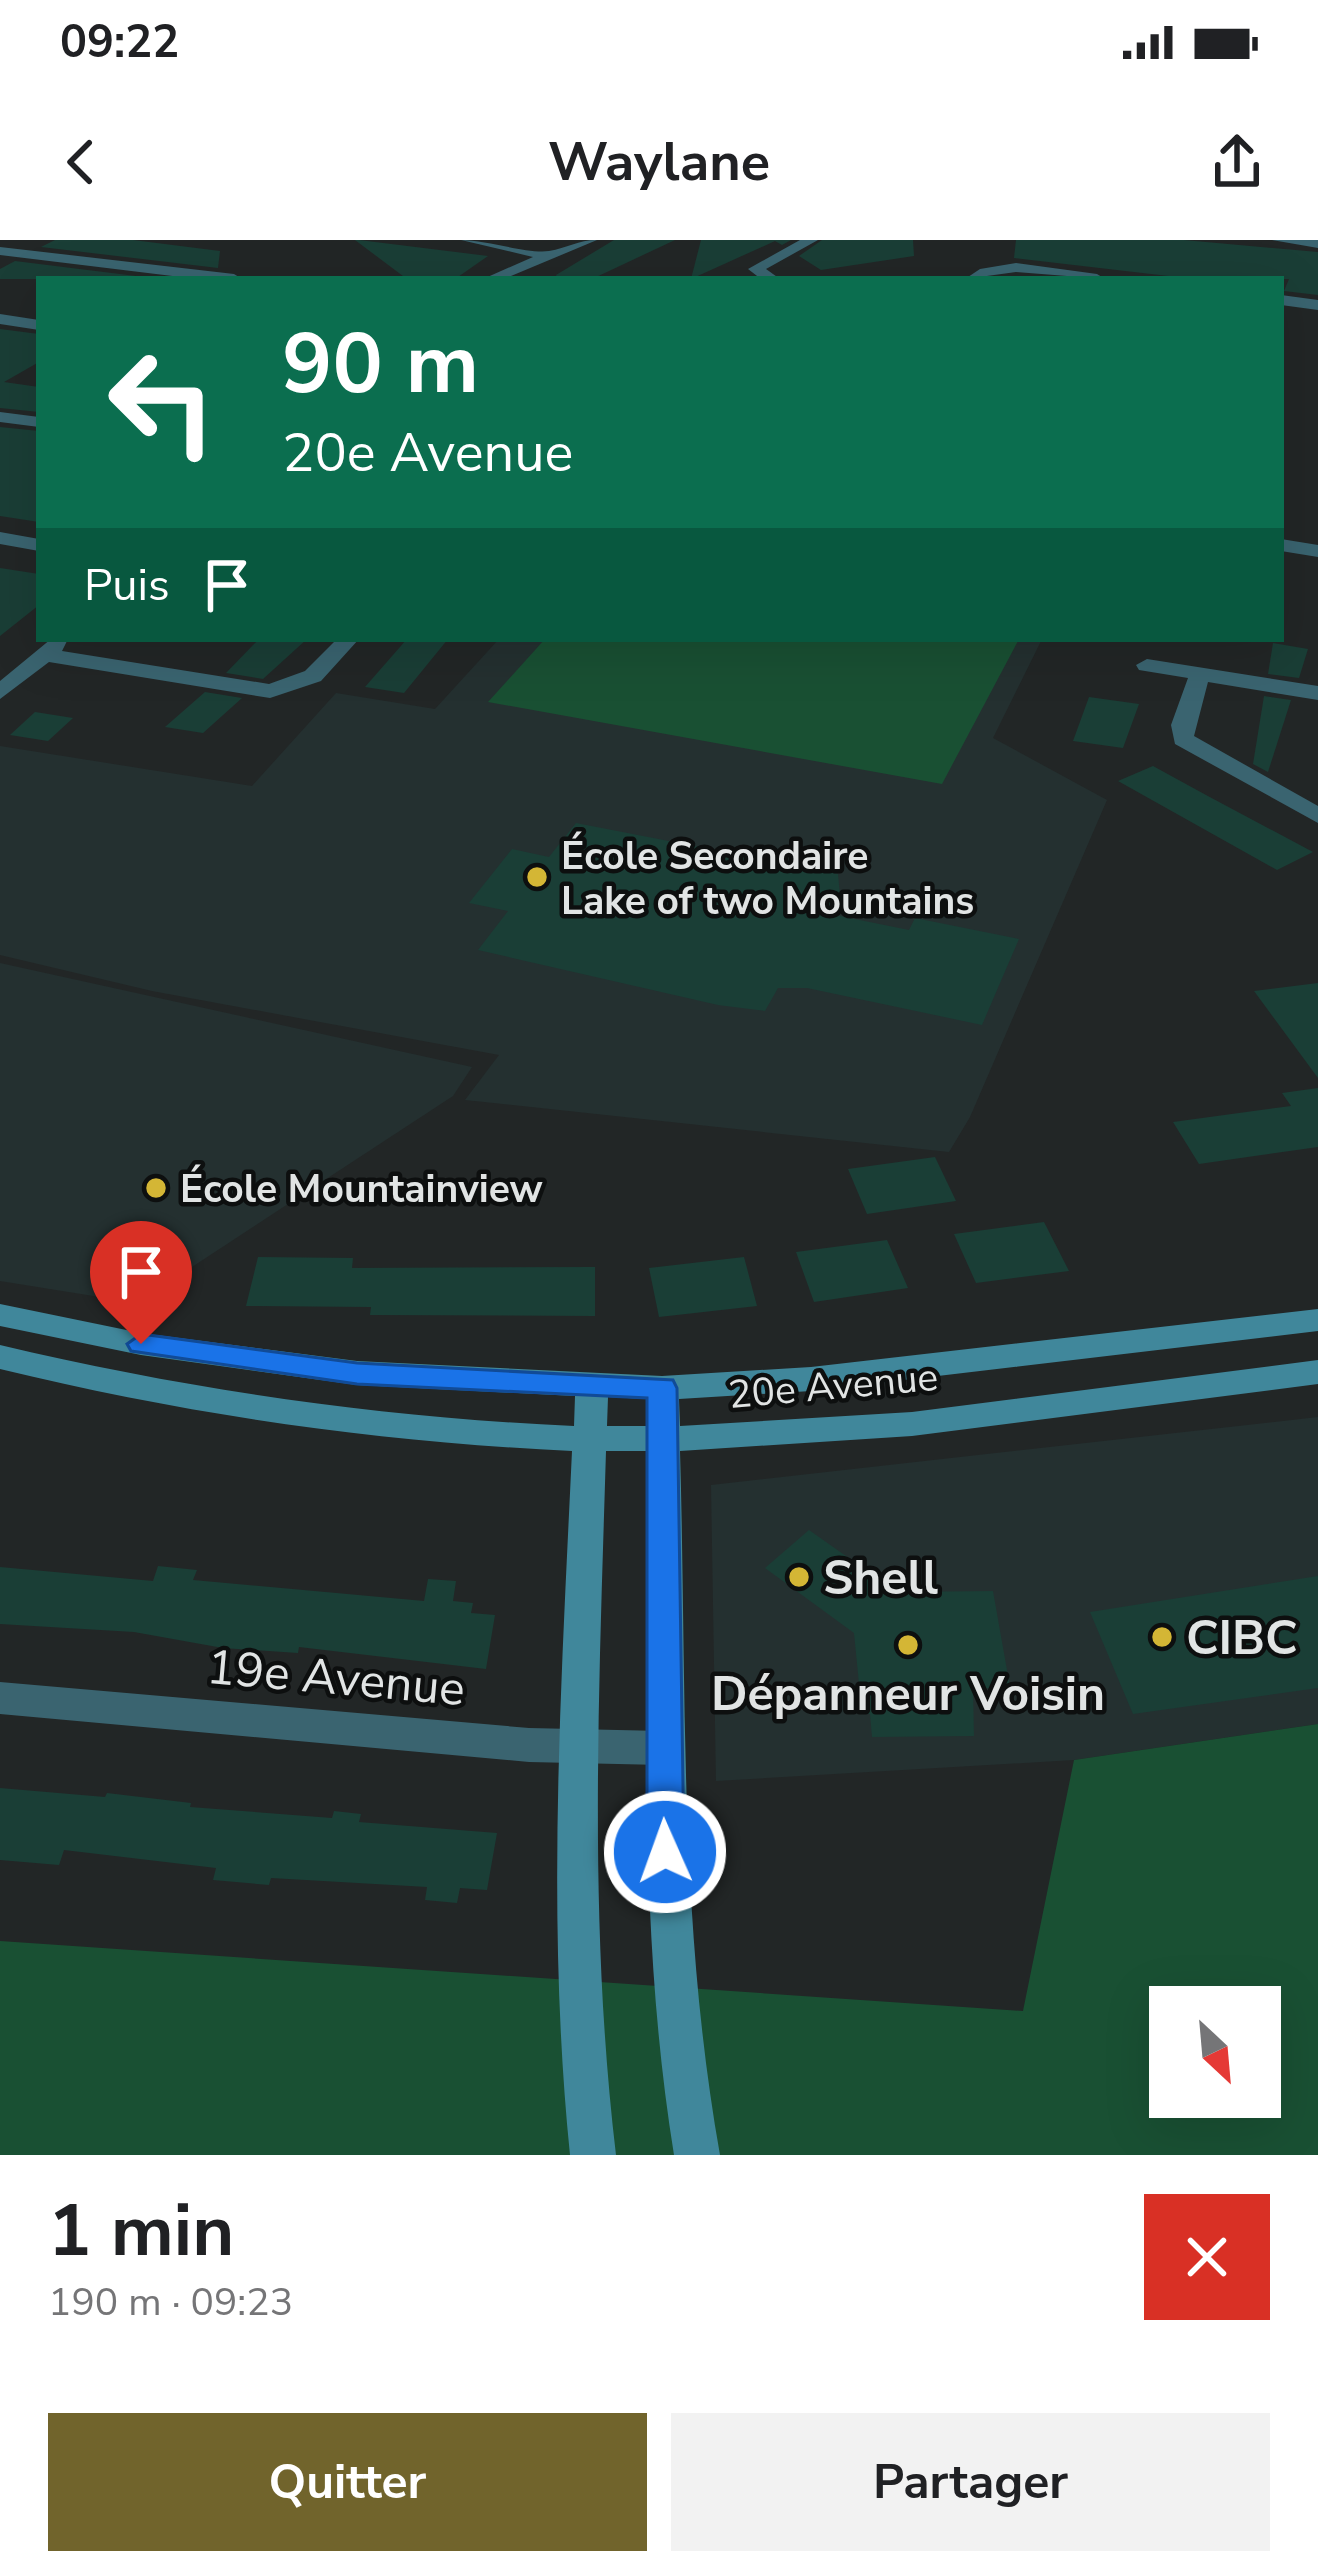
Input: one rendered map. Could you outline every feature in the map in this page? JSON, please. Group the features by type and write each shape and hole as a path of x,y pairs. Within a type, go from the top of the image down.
{"street":[{"path":"468,240 547,256"},
{"path":"498,276 590,240"},
{"path":"767,276 755,269 812,240"},
{"path":"1279,240 1318,244"},
{"path":"0,251 209,276"},
{"path":"977,276 1021,270 1072,276"},
{"path":"1284,300 1318,304"},
{"path":"0,320 36,325"},
{"path":"0,416 36,422"},
{"path":"0,538 36,544"},
{"path":"1284,545 1318,551"},
{"path":"0,692 61,642"},
{"path":"45,656 270,692 313,676 346,642"},
{"path":"1147,665 1318,693"},
{"path":"1200,674 1182,724 1183,739 1318,816"},
{"name":"20e Avenue","path":"0,1315 125,1341 298,1367 662,1388 811,1379 1318,1320"},
{"name":"20e Avenue","path":"0,1357 123,1386 303,1418 590,1439 826,1432 1318,1372"},
{"path":"592,1386 576,1747 576,1986 593,2155"},
{"path":"662,1388 662,1748 672,2004 697,2155"},
{"name":"19e Avenue","path":"0,1698 576,1747 662,1748"}],"shaded area":[{"name":"École Secondaire Lake of two Mountains","path":"496,642 1041,642 993,738 1107,800 970,1117 949,1152 465,1100 499,1055 152,991 0,955 0,746 252,786 336,693 435,709"},
{"name":"École Mountainview","path":"0,963 472,1067 453,1096 137,1303 0,1281"},
{"path":"1318,1417 1318,1724 1074,1760 716,1781 711,1485"}],"green space":[{"path":"542,642 1017,642 942,784 488,702"},
{"path":"1318,1724 1318,2155 0,2155 0,1941 1023,2011 1074,1760"}],"building":[{"path":"55,240 133,240 220,251 218,268 41,247"},
{"path":"355,240 488,256 459,276 403,276"},
{"path":"614,240 675,240 598,276 556,275"},
{"path":"701,240 791,240 782,245 775,241 692,276"},
{"path":"822,240 913,240 914,256 821,270 799,256"},
{"path":"1016,240 1184,240 1318,252 1318,295 1284,291 1289,279 1284,276 1168,276 1014,258"},
{"path":"15,261 136,276 0,279 0,269"},
{"path":"0,329 36,334 36,364 4,382 36,387 36,412 0,408"},
{"path":"0,427 36,431 36,522 0,516"},
{"path":"0,568 36,574 36,607 0,636"},
{"path":"256,642 304,642 263,679 226,673"},
{"path":"404,642 446,642 404,693 365,687"},
{"path":"1273,643 1308,649 1299,678 1268,674"},
{"path":"205,692 242,698 203,733 165,727"},
{"path":"1264,696 1291,700 1268,772 1253,764"},
{"path":"1089,697 1139,704 1123,748 1073,741"},
{"path":"35,712 73,718 48,741 10,735"},
{"path":"1153,766 1313,852 1277,870 1118,781"},
{"path":"576,823 838,874 841,906 835,915 909,930 915,918 1019,939 982,1025 807,988 778,988 765,1011 718,1005 478,950 508,911 469,903 512,849 549,857"},
{"path":"1318,983 1318,1078 1254,991"},
{"path":"1318,1088 1318,1147 1199,1164 1173,1122 1291,1106 1282,1093"},
{"path":"935,1157 956,1201 867,1214 848,1169"},
{"path":"1044,1222 1069,1271 976,1283 954,1234"},
{"path":"887,1240 908,1288 814,1302 796,1252"},
{"path":"258,1257 353,1258 352,1268 595,1267 595,1316 370,1315 371,1307 246,1306"},
{"path":"744,1257 757,1306 659,1317 649,1268"},
{"path":"809,1530 897,1592 993,1591 1010,1687 973,1689 974,1736 872,1737 870,1714 862,1714 854,1633 765,1568"},
{"path":"158,1566 197,1570 193,1580 424,1601 428,1579 456,1581 453,1601 473,1603 471,1613 495,1615 486,1669 299,1647 298,1653 223,1648 134,1632 0,1624 0,1567 153,1581"},
{"path":"1318,1576 1318,1688 1133,1714 1090,1612"},
{"path":"0,1788 105,1797 107,1793 191,1803 190,1807 332,1818 334,1811 361,1814 359,1822 497,1833 487,1890 460,1888 457,1903 425,1900 427,1887 271,1878 269,1885 213,1880 216,1868 64,1850 59,1865 0,1860"}],"place":[{"name":"École Secondaire Lake of two Mountains","path":"537,877"},
{"name":"École Mountainview","path":"156,1188"},
{"name":"Shell","path":"799,1577"},
{"name":"CIBC","path":"1162,1637"},
{"name":"Dépanneur Voisin","path":"908,1645"}],"route":[{"path":"141,1344 357,1373 662,1388 665,1852"}]}
